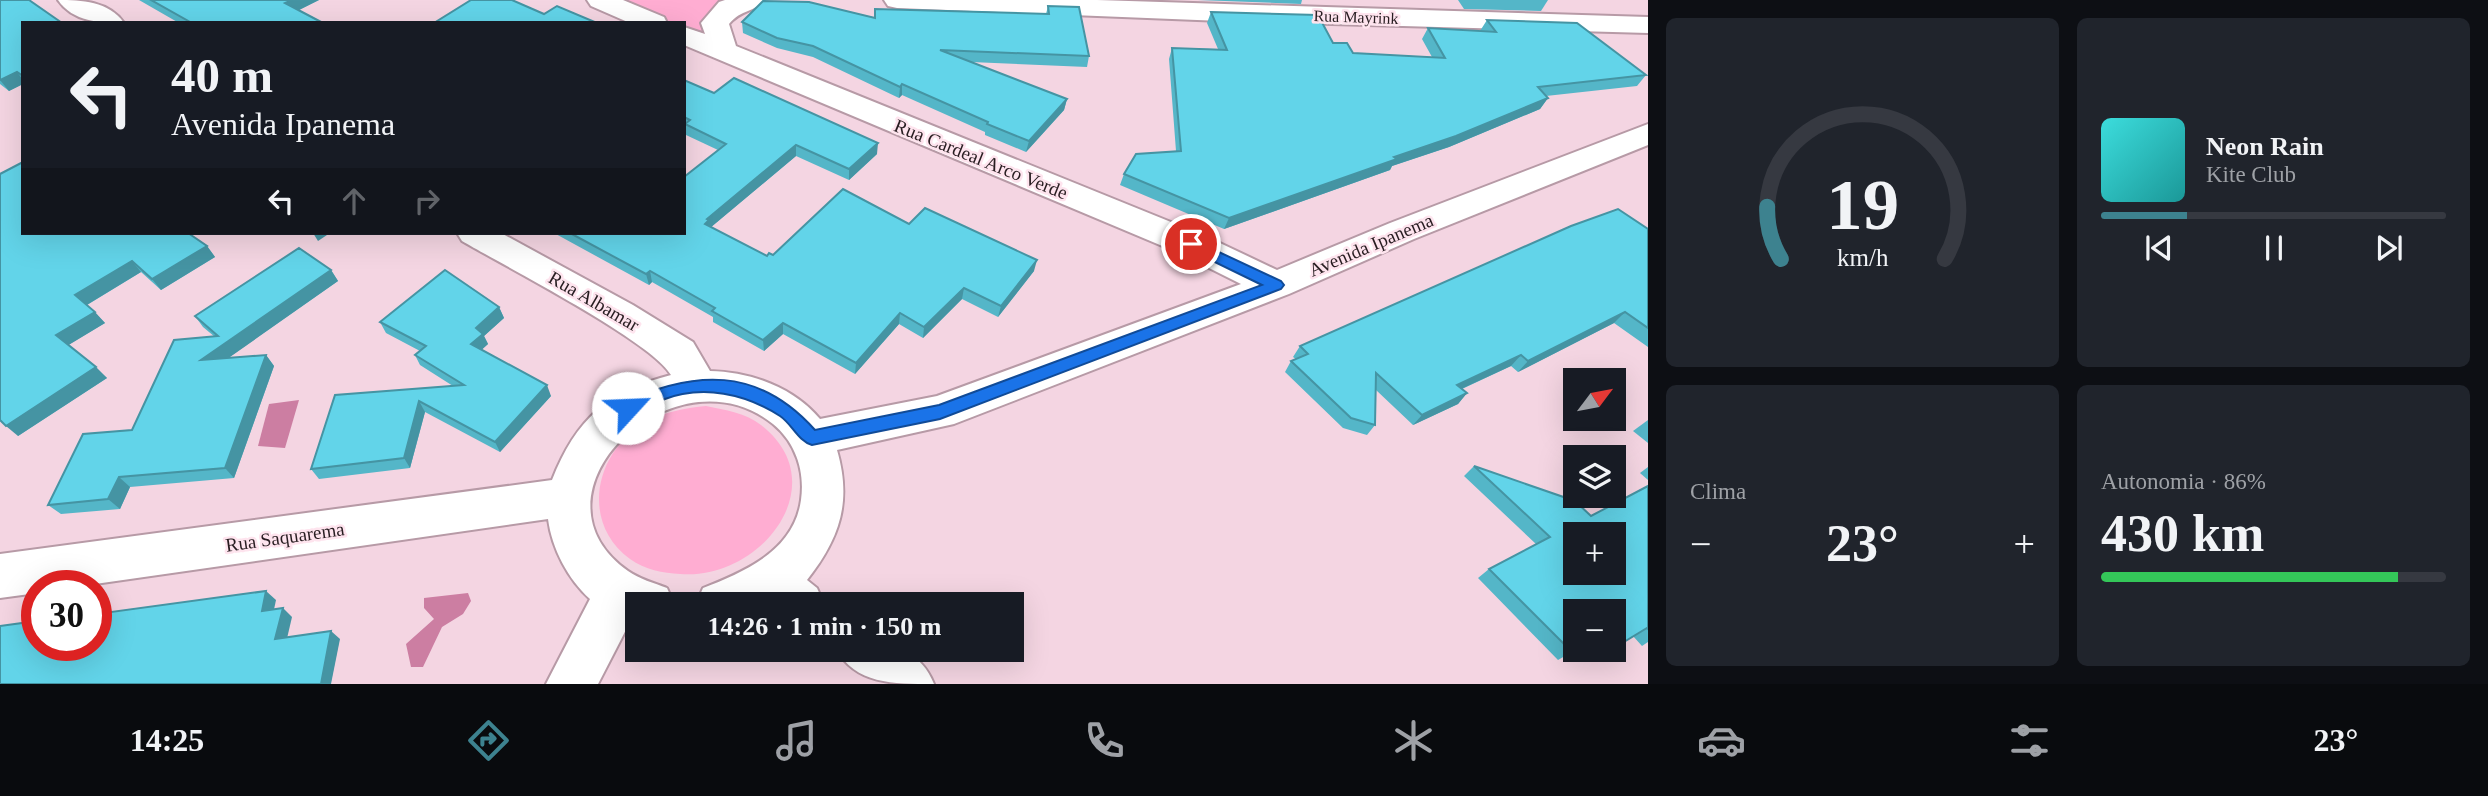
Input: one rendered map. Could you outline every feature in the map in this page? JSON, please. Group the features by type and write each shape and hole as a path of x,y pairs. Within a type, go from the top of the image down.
{"street":[{"path":"71,0 108,21"},
{"path":"600,0 649,21"},
{"path":"723,52 715,23 728,8 751,0"},
{"name":"Rua Mayrink","path":"897,0 1222,13 1648,25"},
{"path":"1590,0 1611,23"},
{"name":"Rua Cardeal Arco Verde","path":"686,36 1191,244 1276,285"},
{"name":"Avenida Ipanema","path":"812,438 940,412 1276,285 1402,231 1648,134"},
{"name":"Rua Albamar","path":"478,235 620,315 679,353 698,386"},
{"path":"626,592 596,573 579,550 570,524 569,497 579,463 599,432 628,408 662,392 698,386 732,387 764,397 791,415 812,438 823,466 825,496 817,528 799,557 786,592"},
{"name":"Rua Saquarema","path":"0,576 569,497"},
{"path":"571,684 625,611"},
{"path":"879,662 909,684"}],"shaded area":[{"path":"618,0 737,0 710,37 686,28 686,21 669,21"},
{"path":"299,400 285,448 258,446 269,404"},
{"path":"706,406 735,412 755,421 783,449 792,474 790,500 779,524 761,545 737,562 710,572 680,574 648,568 630,559 614,543 604,525 599,505 600,485 606,466 617,448 632,432 650,420 677,410"},
{"path":"468,593 471,601 463,614 442,627 423,667 411,667 406,644 434,619 424,608 424,598"}],"building":[{"path":"0,0 29,0 59,21 21,21 21,75 17,72 0,80"},
{"path":"151,0 292,0 285,3 319,21 188,21"},
{"path":"471,0 512,0 544,14 557,6 592,21 437,21"},
{"path":"763,1 809,2 875,18 875,9 1049,14 1048,6 1079,7 1089,56 940,50 1067,99 1029,141 902,84 900,87 813,46 777,38 742,22"},
{"path":"1211,12 1318,15 1333,43 1347,43 1353,53 1445,58 1428,28 1496,32 1487,20 1577,23 1646,75 1538,87 1548,98 1456,136 1394,157 1397,159 1229,218 1124,174 1136,154 1181,151 1172,48 1227,50"},
{"path":"734,78 878,143 849,169 796,145 707,219 709,220 705,224 767,256 769,253 773,255 843,189 909,224 925,208 1037,260 1001,306 964,288 924,327 900,313 856,363 783,323 763,340 712,311 715,308 650,271 646,274 574,235 686,235 686,175 726,144 686,124 690,120 686,118 686,81 714,93"},
{"path":"21,163 21,235 191,235 207,246 152,279 132,261 75,295 95,312 56,335 96,367 6,426 0,420 0,174"},
{"path":"1618,209 1648,229 1648,328 1625,312 1528,361 1521,355 1457,385 1467,393 1422,415 1376,373 1375,425 1351,418 1291,361 1308,354 1300,346 1571,226"},
{"path":"299,248 331,270 201,360 266,355 225,468 119,477 108,499 48,505 83,434 132,430 174,340 218,336 195,316"},
{"path":"445,270 499,307 476,328 483,334 471,344 547,385 495,442 419,401 404,458 311,469 335,395 464,385 415,355 426,346 380,322"},
{"path":"1474,466 1563,497 1563,508 1582,508 1591,516 1606,508 1626,508 1626,498 1648,486 1648,629 1626,641 1626,599 1563,599 1563,643 1489,569 1550,537"},
{"path":"266,591 262,611 283,608 275,639 331,631 321,684 0,684 0,626 21,623 21,661 112,661 112,612"}],"route":[{"path":"628,408 662,392 698,386 732,387 764,397 791,415 812,438 940,412 1276,285 1191,244"}]}
